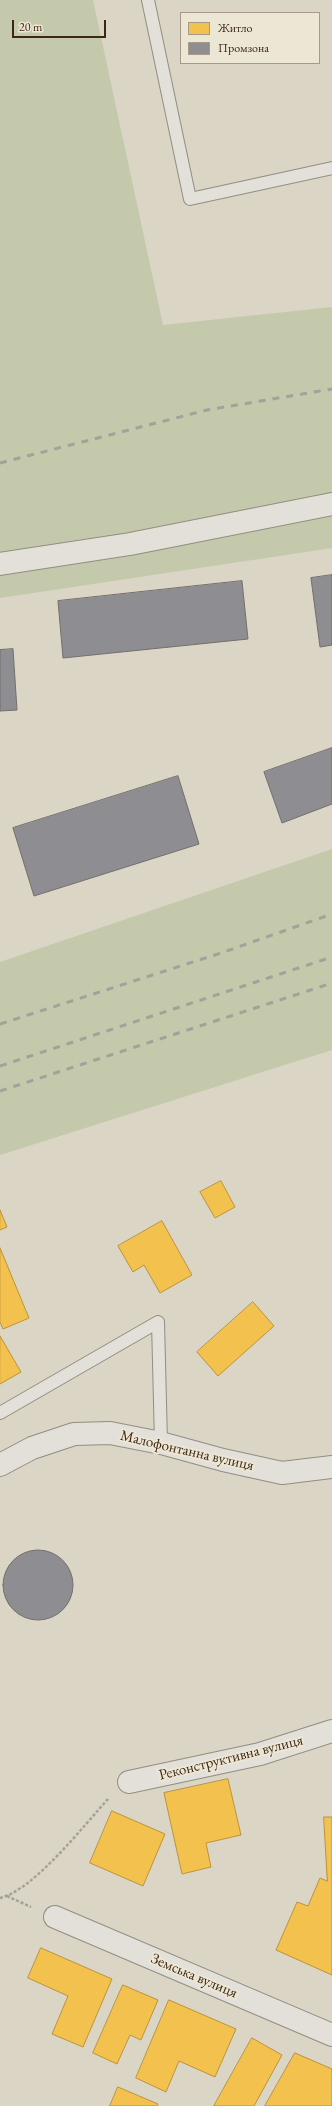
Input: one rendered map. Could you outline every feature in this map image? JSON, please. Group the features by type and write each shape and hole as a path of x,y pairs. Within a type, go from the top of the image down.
{"street":[{"path":"0,564 130,544 332,504"},
{"name":"Малофонтанна вулиця","path":"0,1465 32,1448 74,1434 110,1432 282,1473 332,1467"},
{"name":"Реконструктивна вулиця","path":"129,1782 260,1754 332,1731"},
{"name":"Земська вулиця","path":"55,1917 332,2035"}],"lane":[{"path":"148,0 190,199 332,168"},
{"path":"0,1413 158,1322 161,1443"}],"path":[{"path":"0,1898 7,1896 33,1880 118,1788 129,1782"}],"green space":[{"path":"0,0 93,0 163,325 332,307 332,548 0,598"},
{"path":"332,849 332,1050 0,1155 0,962"}],"building: Житло":[{"path":"221,1181 235,1207 215,1218 200,1192"},
{"path":"0,1210 7,1227 0,1230"},
{"path":"162,1221 192,1275 160,1293 144,1265 133,1272 118,1246"},
{"path":"0,1248 29,1318 3,1329 0,1322"},
{"path":"253,1302 274,1326 218,1376 197,1352"},
{"path":"0,1336 21,1372 0,1384"},
{"path":"228,1779 241,1835 206,1843 211,1867 182,1874 164,1793"},
{"path":"112,1811 165,1834 143,1886 90,1863"},
{"path":"324,1817 332,1817 332,1975 276,1950 297,1902 308,1906 320,1878 327,1881"},
{"path":"41,1948 112,1979 83,2047 52,2034 68,1996 28,1978"},
{"path":"123,1985 158,2000 141,2040 130,2035 117,2064 93,2053"},
{"path":"169,2000 236,2029 215,2077 179,2061 166,2092 136,2078"},
{"path":"252,2038 282,2055 254,2106 214,2106"},
{"path":"295,2053 332,2069 332,2106 265,2106"},
{"path":"118,2087 158,2104 157,2106 110,2106"}],"building: Промзона":[{"path":"332,575 332,645 320,647 311,578"},
{"path":"242,581 248,639 63,658 58,601"},
{"path":"13,649 17,710 0,711 0,650"},
{"path":"332,748 332,804 282,823 264,772"},
{"path":"178,776 199,844 34,896 13,828"},
{"path":"38,1550 51,1553 63,1560 70,1572 73,1585 70,1598 63,1610 51,1617 38,1620 25,1617 13,1610 6,1598 3,1585 6,1572 13,1560 25,1553"}],"railway":[{"path":"0,463 207,410 332,389"},
{"path":"0,1024 221,953 332,914"},
{"path":"0,1066 332,957"},
{"path":"0,1091 332,983"}]}
